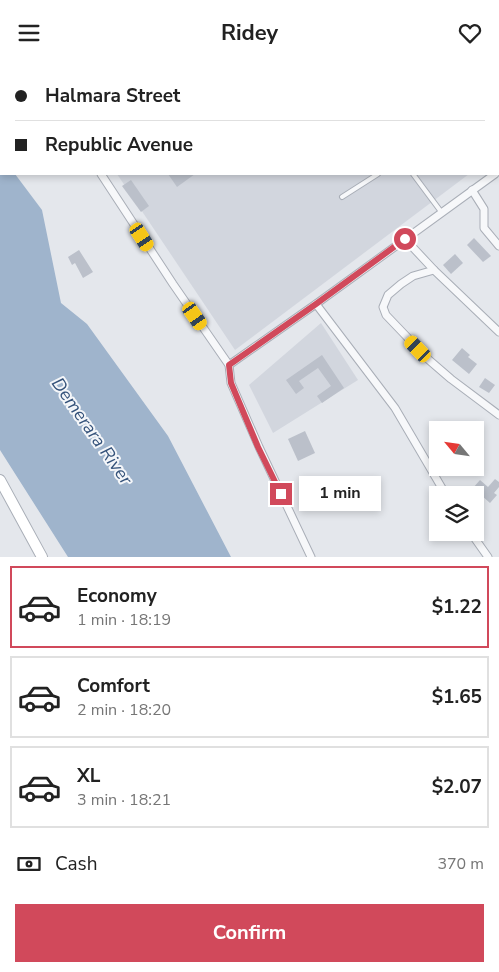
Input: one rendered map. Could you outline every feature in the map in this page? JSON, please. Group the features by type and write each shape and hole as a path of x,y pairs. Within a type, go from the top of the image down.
{"street":[{"path":"102,175 229,365 231,383 258,447 311,557"},
{"path":"229,365 494,175"},
{"path":"472,190 484,209 484,228 499,246"},
{"path":"405,239 499,331"},
{"path":"434,269 412,276 388,295 383,307 386,315 429,360 499,415"},
{"path":"316,304 395,408 441,486"},
{"path":"0,480 42,557"},
{"path":"477,541 488,557"}],"lane":[{"path":"342,197 376,175"},
{"path":"415,175 442,213"}],"shaded area":[{"path":"118,175 468,175 235,350"},
{"path":"321,323 358,380 273,433 249,385"}],"water":[{"name":"Demerara River","path":"0,175 16,175 42,210 61,303 87,324 168,436 231,557 68,557 0,450"}],"building":[{"path":"169,175 194,175 177,187"},
{"path":"131,180 149,206 141,212 122,186"},
{"path":"474,238 491,256 483,262 467,245"},
{"path":"79,250 93,272 83,278 75,263 72,265 68,257"},
{"path":"455,254 463,263 451,274 443,265"},
{"path":"462,348 470,355 468,357 477,364 469,374 452,360"},
{"path":"322,355 344,388 322,403 317,396 331,386 318,368 299,381 304,388 296,394 286,380"},
{"path":"485,378 495,385 489,393 479,387"},
{"path":"305,431 315,453 298,461 288,439"},
{"path":"310,477 318,494 320,492 323,499 310,505 300,482"},
{"path":"495,479 499,482 499,487 494,493 497,495 490,503 484,498 484,486 475,486 480,480 488,487"}],"route":[{"path":"281,494 258,447 231,383 229,365 405,239"}]}
